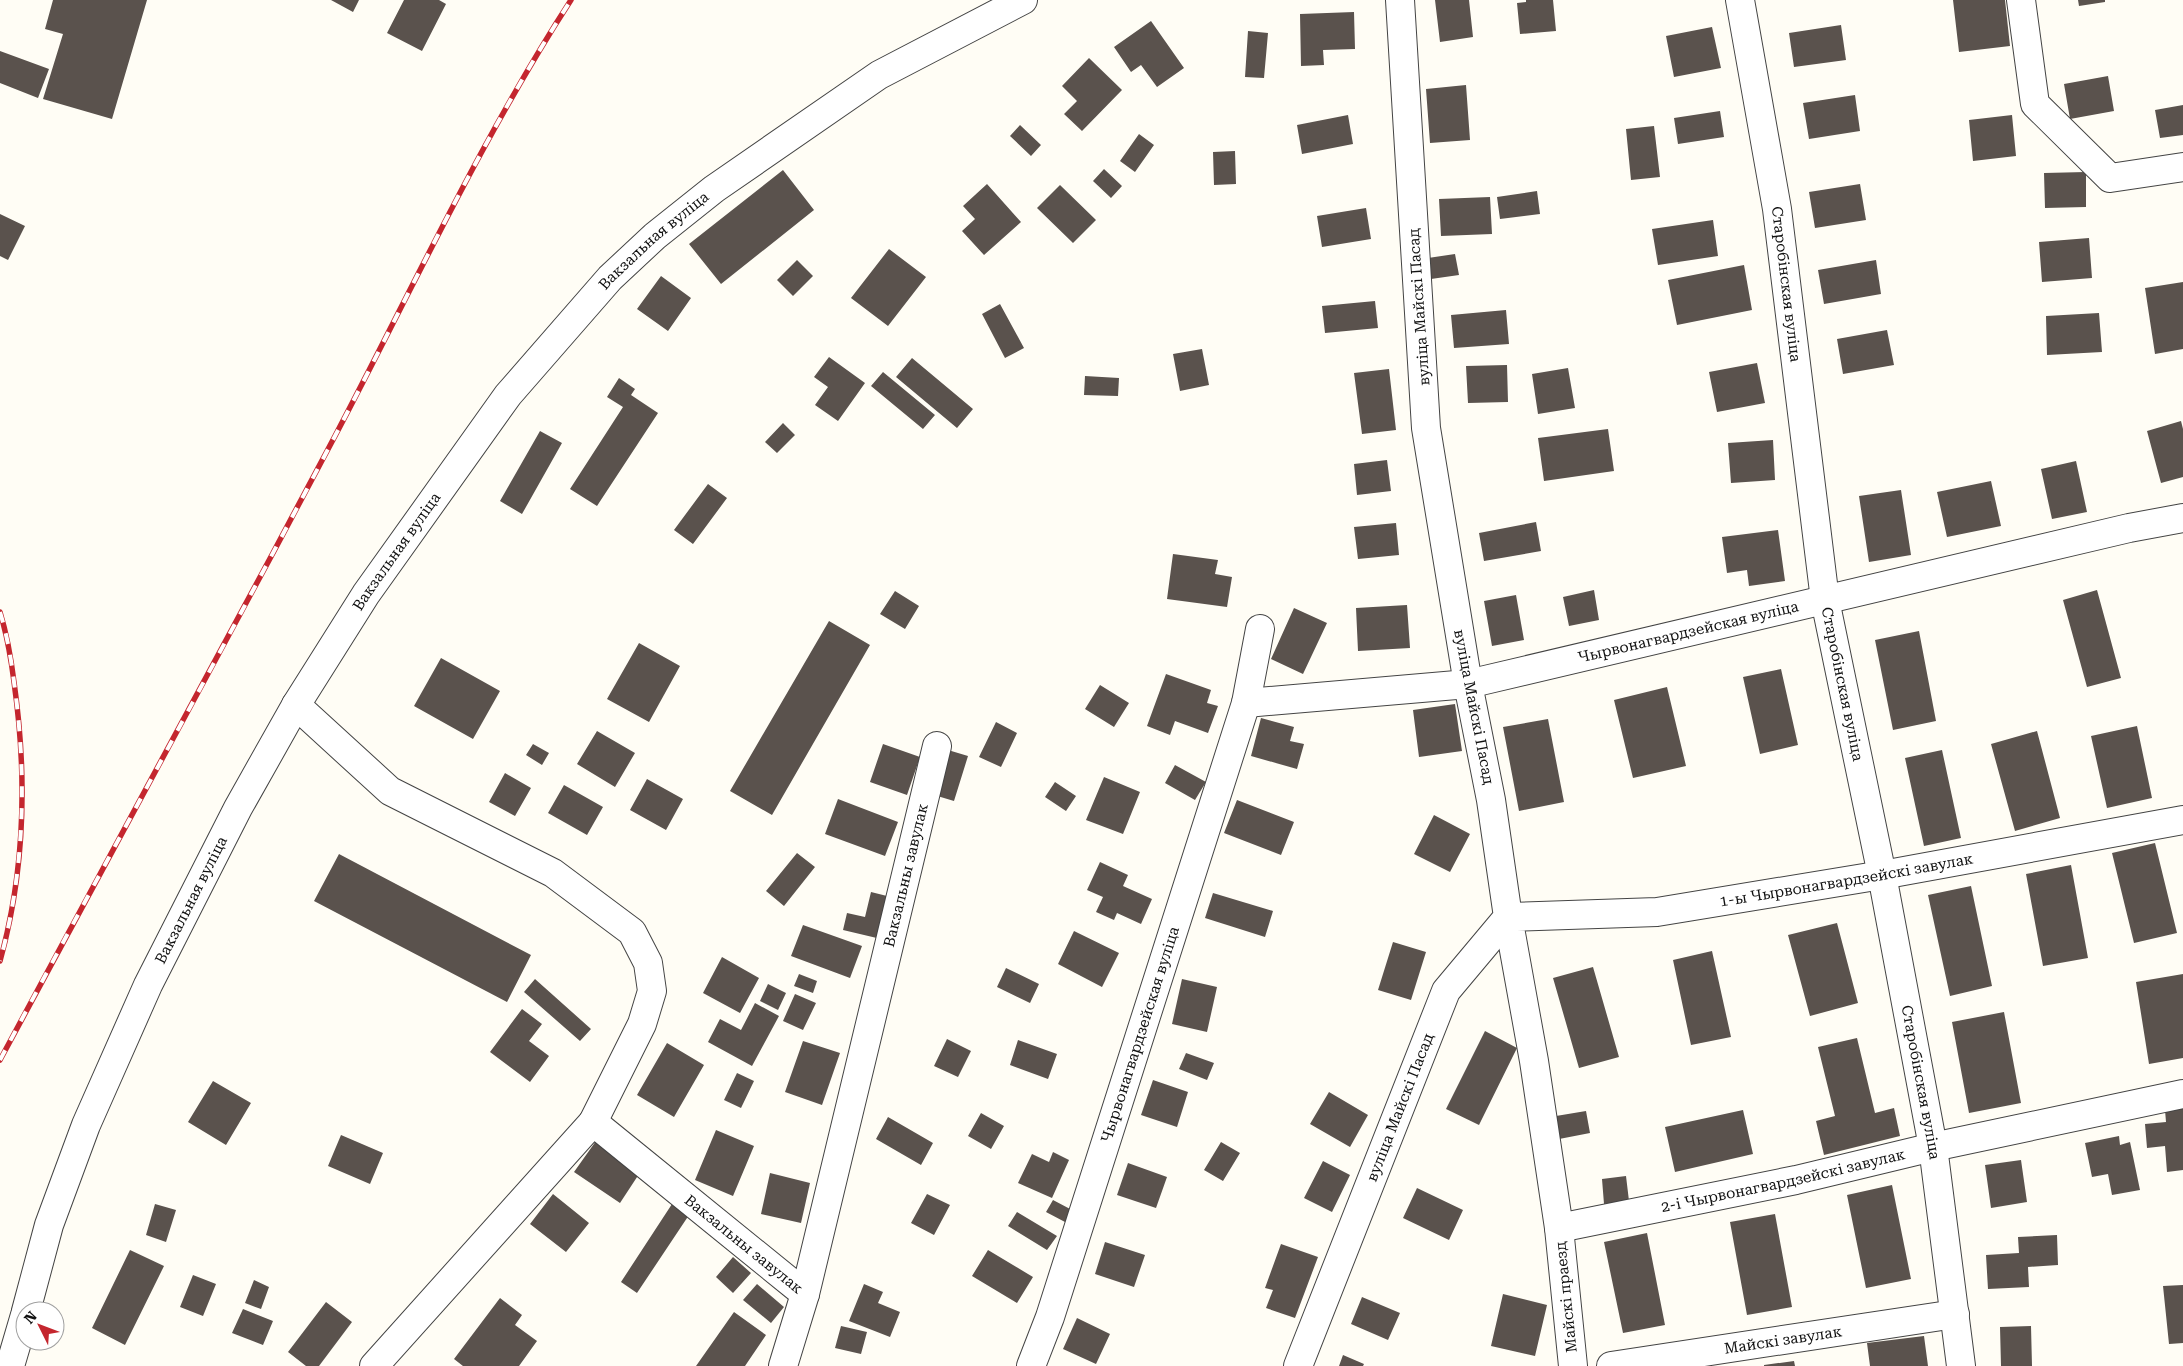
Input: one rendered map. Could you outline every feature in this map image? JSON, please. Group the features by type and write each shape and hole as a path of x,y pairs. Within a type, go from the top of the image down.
{"street":[{"name":"Вакзальная вуліца","path":"29,1301 49,1225 86,1125 148,985 238,808 296,705 366,594 508,395 610,278 655,236 714,189 880,74 1024,0"},
{"name":"вуліца Майскі Пасад","path":"1298,1366 1446,992 1508,917 1491,800 1468,684 1426,428 1400,0"},
{"name":"Старобінская вуліца","path":"1740,0 1777,210 1825,600 1882,875 1933,1147 1961,1366"},
{"path":"2021,0 2035,104 2110,178 2183,167"},
{"name":"Чырвонагвардзейская вуліца","path":"1246,703 1468,684 2129,528 2183,518"},
{"name":"Чырвонагвардзейская вуліца","path":"1031,1366 1059,1289 1246,703 1260,629"},
{"path":"296,705 390,791 553,873 632,932 648,963 652,991 642,1024 593,1122 374,1366"},
{"name":"Вакзальны завулак","path":"593,1122 806,1294 937,746"},
{"name":"1-ы Чырвонагвардзейскі завулак","path":"1508,917 1657,912 1882,875 2183,820"},
{"name":"Майскі праезд","path":"1508,917 1534,1061 1559,1228 1573,1366"},
{"name":"2-і Чырвонагвардзейскі завулак","path":"1559,1228 1796,1180 1933,1147 2183,1094"},
{"path":"783,1366 806,1294"},
{"name":"Майскі завулак","path":"1611,1366 1955,1314"},
{"path":"10,1366 15,1349"}],"building":[{"path":"53,0 147,0 112,119 43,99 63,34 45,29"},
{"path":"331,0 359,0 353,12"},
{"path":"404,0 439,0 446,4 422,51 387,33"},
{"path":"1435,0 1469,0 1473,37 1440,42"},
{"path":"1526,0 1553,0 1556,31 1520,34 1517,3 1526,2"},
{"path":"1953,0 2005,0 2010,46 1959,52"},
{"path":"2078,0 2105,0 2105,2 2079,6"},
{"path":"1354,12 1355,49 1323,50 1324,65 1301,66 1300,14"},
{"path":"1151,21 1184,68 1157,87 1141,65 1131,72 1114,47"},
{"path":"1841,25 1846,60 1794,67 1789,33"},
{"path":"1712,27 1721,68 1674,77 1666,36"},
{"path":"1248,31 1268,33 1264,78 1245,77"},
{"path":"0,51 49,69 38,98 0,83"},
{"path":"1089,58 1122,90 1082,131 1064,114 1077,101 1062,86"},
{"path":"2108,76 2114,111 2070,119 2064,84"},
{"path":"1466,85 1470,140 1430,143 1426,89"},
{"path":"1855,95 1860,131 1809,139 1803,103"},
{"path":"2183,105 2183,135 2160,138 2155,110"},
{"path":"1720,111 1724,137 1678,144 1674,118"},
{"path":"1348,115 1353,144 1302,154 1297,125"},
{"path":"2012,115 2016,156 1973,161 1969,120"},
{"path":"1020,125 1041,145 1031,156 1010,136"},
{"path":"1654,126 1660,177 1631,180 1626,129"},
{"path":"1139,134 1154,145 1135,172 1120,161"},
{"path":"1235,151 1236,184 1214,185 1213,152"},
{"path":"1104,169 1122,186 1111,198 1093,181"},
{"path":"783,170 814,210 721,284 689,244"},
{"path":"2086,172 2086,207 2045,208 2044,173"},
{"path":"987,184 1021,222 984,255 962,231 975,219 963,206"},
{"path":"1860,184 1866,220 1815,228 1809,192"},
{"path":"1060,185 1096,220 1073,243 1037,208"},
{"path":"1537,191 1540,214 1500,219 1497,197"},
{"path":"1490,197 1492,234 1441,236 1439,199"},
{"path":"1366,208 1371,239 1322,247 1317,216"},
{"path":"0,214 25,226 8,260 0,256"},
{"path":"1713,220 1718,256 1658,265 1652,229"},
{"path":"2089,238 2092,278 2042,282 2039,242"},
{"path":"889,249 926,277 888,326 851,298"},
{"path":"1455,254 1459,275 1431,279 1428,258"},
{"path":"797,260 813,276 793,296 777,280"},
{"path":"1876,260 1881,294 1824,304 1818,270"},
{"path":"1744,265 1752,310 1677,325 1668,280"},
{"path":"661,276 691,298 668,331 637,309"},
{"path":"2183,282 2183,349 2155,354 2145,288"},
{"path":"1375,301 1378,328 1325,333 1322,306"},
{"path":"1000,304 1024,348 1005,358 982,314"},
{"path":"1506,310 1509,344 1454,348 1451,315"},
{"path":"2099,313 2102,352 2047,355 2046,316"},
{"path":"1887,330 1894,365 1843,374 1837,339"},
{"path":"1202,349 1209,385 1180,391 1173,354"},
{"path":"829,357 865,383 838,421 815,405 828,387 814,377"},
{"path":"912,358 973,409 957,428 896,377"},
{"path":"1757,363 1765,403 1717,412 1709,372"},
{"path":"1507,365 1508,402 1468,403 1466,366"},
{"path":"1568,368 1575,408 1538,414 1532,374"},
{"path":"1389,369 1396,430 1362,434 1354,373"},
{"path":"883,372 935,415 923,429 871,386"},
{"path":"1085,376 1119,378 1118,396 1084,395"},
{"path":"619,378 635,389 631,395 658,413 597,506 570,489 623,407 607,397"},
{"path":"2181,421 2183,429 2183,477 2161,483 2147,431"},
{"path":"783,423 795,435 777,453 765,442"},
{"path":"1608,429 1614,471 1544,481 1538,438"},
{"path":"540,431 562,443 522,514 500,501"},
{"path":"1773,440 1775,480 1731,483 1728,443"},
{"path":"1387,460 1391,491 1357,495 1354,464"},
{"path":"2076,461 2087,512 2052,519 2041,469"},
{"path":"1991,481 2001,526 1947,537 1937,492"},
{"path":"708,484 727,498 693,544 674,530"},
{"path":"1901,490 1911,555 1869,562 1859,496"},
{"path":"1536,522 1541,551 1484,561 1479,533"},
{"path":"1396,523 1399,555 1358,559 1354,527"},
{"path":"1778,530 1785,581 1749,586 1747,570 1727,573 1722,537"},
{"path":"1173,554 1218,560 1215,574 1232,577 1227,607 1167,599"},
{"path":"1594,590 1599,620 1569,626 1563,597"},
{"path":"2097,590 2121,678 2087,687 2063,600"},
{"path":"895,591 919,606 905,629 880,614"},
{"path":"1516,595 1524,640 1492,646 1484,601"},
{"path":"1407,605 1410,648 1358,651 1356,608"},
{"path":"1294,608 1327,623 1303,674 1271,659"},
{"path":"829,621 870,645 772,815 730,791"},
{"path":"1919,631 1936,721 1893,730 1875,640"},
{"path":"639,643 680,666 649,722 607,699"},
{"path":"441,658 500,691 473,739 414,706"},
{"path":"1781,669 1798,745 1760,754 1743,677"},
{"path":"1166,674 1211,690 1207,703 1218,706 1208,733 1175,721 1170,735 1147,726"},
{"path":"1100,685 1129,703 1114,727 1085,709"},
{"path":"1667,687 1686,766 1633,778 1614,700"},
{"path":"1455,704 1462,751 1419,757 1413,710"},
{"path":"1261,718 1294,727 1290,741 1304,744 1297,769 1251,756"},
{"path":"1548,719 1564,802 1519,811 1503,727"},
{"path":"996,722 1017,733 1001,767 979,757"},
{"path":"2137,726 2152,798 2107,808 2091,736"},
{"path":"597,731 635,753 615,787 577,764"},
{"path":"2037,731 2060,818 2015,831 1991,744"},
{"path":"533,744 549,753 542,765 526,755"},
{"path":"883,744 920,757 907,795 870,782"},
{"path":"948,750 968,756 954,801 934,795"},
{"path":"1942,750 1961,838 1924,846 1905,758"},
{"path":"1175,765 1206,782 1195,800 1165,783"},
{"path":"505,773 531,788 515,816 489,802"},
{"path":"1104,777 1140,792 1123,834 1086,820"},
{"path":"647,779 683,799 666,830 630,810"},
{"path":"1055,782 1076,796 1066,811 1045,797"},
{"path":"564,785 603,807 587,835 548,813"},
{"path":"838,799 898,822 885,856 825,834"},
{"path":"1237,800 1294,822 1281,855 1224,833"},
{"path":"1434,815 1470,834 1450,872 1414,854"},
{"path":"2155,843 2177,933 2134,943 2112,853"},
{"path":"797,853 815,867 784,906 766,891"},
{"path":"339,854 531,955 507,1002 314,901"},
{"path":"1100,862 1128,875 1123,886 1152,899 1141,924 1117,913 1114,920 1096,912 1103,897 1087,890"},
{"path":"2071,865 2088,958 2043,966 2026,874"},
{"path":"1971,886 1992,986 1950,996 1928,895"},
{"path":"871,892 891,897 881,939 843,930 847,913 865,917"},
{"path":"1213,893 1273,911 1265,937 1205,918"},
{"path":"1837,923 1858,1003 1810,1016 1788,935"},
{"path":"803,925 862,946 850,978 791,956"},
{"path":"1074,931 1119,953 1102,987 1058,964"},
{"path":"1393,942 1426,952 1411,1000 1378,990"},
{"path":"1712,951 1731,1037 1691,1045 1673,960"},
{"path":"722,957 759,978 740,1013 703,993"},
{"path":"1593,967 1619,1057 1579,1068 1553,978"},
{"path":"1006,968 1039,984 1030,1003 997,987"},
{"path":"799,974 817,981 813,993 794,986"},
{"path":"2183,974 2183,1058 2149,1064 2136,982"},
{"path":"535,979 591,1029 580,1041 524,992"},
{"path":"1182,979 1217,987 1207,1032 1172,1024"},
{"path":"768,984 786,993 778,1010 760,1001"},
{"path":"795,994 816,1003 803,1030 783,1021"},
{"path":"755,1003 779,1016 752,1066 708,1042 720,1019 741,1030"},
{"path":"522,1009 542,1024 529,1041 549,1056 530,1082 490,1052"},
{"path":"2004,1012 2021,1103 1969,1113 1952,1022"},
{"path":"1485,1031 1517,1048 1479,1125 1446,1109"},
{"path":"1857,1038 1875,1113 1894,1108 1900,1136 1824,1155 1816,1121 1835,1116 1818,1047"},
{"path":"947,1039 971,1051 958,1077 934,1066"},
{"path":"1018,1040 1057,1054 1048,1079 1010,1065"},
{"path":"803,1041 840,1053 822,1105 785,1092"},
{"path":"667,1043 704,1065 674,1117 637,1095"},
{"path":"1186,1053 1214,1063 1207,1080 1179,1069"},
{"path":"737,1073 754,1081 741,1108 724,1100"},
{"path":"1153,1080 1188,1092 1177,1127 1141,1115"},
{"path":"213,1081 251,1103 226,1145 188,1122"},
{"path":"1329,1092 1368,1115 1350,1147 1310,1124"},
{"path":"2183,1108 2183,1170 2167,1172 2165,1146 2147,1148 2145,1124 2166,1122 2165,1110"},
{"path":"1743,1110 1753,1154 1675,1172 1665,1127"},
{"path":"1586,1111 1590,1133 1554,1140 1550,1117"},
{"path":"981,1113 1004,1126 991,1149 968,1136"},
{"path":"888,1117 933,1143 921,1165 876,1139"},
{"path":"716,1130 754,1146 733,1196 695,1180"},
{"path":"341,1135 383,1153 370,1184 328,1166"},
{"path":"2119,1136 2120,1145 2130,1142 2140,1190 2112,1195 2108,1174 2092,1177 2085,1143"},
{"path":"596,1141 641,1171 620,1203 574,1172"},
{"path":"1221,1142 1240,1153 1223,1181 1204,1170"},
{"path":"1053,1152 1069,1160 1052,1198 1018,1183 1032,1154 1049,1162"},
{"path":"2021,1160 2027,1202 1991,1208 1985,1165"},
{"path":"1323,1161 1350,1175 1332,1212 1304,1198"},
{"path":"1128,1163 1167,1177 1156,1208 1117,1195"},
{"path":"770,1173 810,1183 801,1223 761,1214"},
{"path":"1626,1176 1629,1201 1604,1204 1602,1179"},
{"path":"1892,1185 1911,1279 1866,1288 1847,1195"},
{"path":"1417,1188 1463,1210 1449,1240 1403,1218"},
{"path":"553,1194 589,1223 566,1252 530,1224"},
{"path":"927,1194 950,1205 934,1235 911,1223"},
{"path":"1053,1200 1072,1210 1065,1222 1046,1212"},
{"path":"155,1204 176,1210 166,1242 146,1235"},
{"path":"672,1204 689,1215 637,1293 621,1282"},
{"path":"1017,1212 1057,1236 1047,1250 1008,1226"},
{"path":"1775,1214 1792,1307 1747,1315 1730,1222"},
{"path":"1647,1233 1665,1325 1623,1333 1604,1242"},
{"path":"2057,1235 2058,1265 2028,1267 2029,1287 1988,1289 1986,1255 2019,1253 2018,1237"},
{"path":"1105,1242 1145,1255 1134,1287 1095,1274"},
{"path":"1281,1244 1318,1257 1295,1318 1266,1308 1273,1290 1265,1288"},
{"path":"130,1250 164,1266 125,1345 92,1328"},
{"path":"988,1250 1033,1277 1017,1303 972,1276"},
{"path":"733,1257 751,1273 733,1293 716,1277"},
{"path":"193,1275 216,1284 203,1316 180,1307"},
{"path":"254,1280 269,1287 261,1309 245,1303"},
{"path":"757,1284 784,1307 771,1323 743,1300"},
{"path":"864,1284 883,1292 878,1303 900,1312 890,1337 849,1321"},
{"path":"2183,1285 2183,1343 2169,1344 2163,1286"},
{"path":"1503,1294 1547,1305 1535,1356 1491,1346"},
{"path":"1362,1297 1400,1313 1388,1340 1351,1324"},
{"path":"500,1298 522,1315 515,1325 537,1341 519,1366 463,1366 454,1359"},
{"path":"326,1302 352,1322 319,1366 306,1366 288,1352"},
{"path":"243,1309 273,1321 263,1345 232,1333"},
{"path":"734,1312 766,1335 745,1366 696,1366"},
{"path":"1077,1318 1110,1334 1096,1364 1063,1349"},
{"path":"841,1326 867,1332 861,1354 835,1348"},
{"path":"2031,1326 2032,1366 2001,1366 2000,1327"},
{"path":"1924,1336 1928,1366 1870,1366 1867,1343"},
{"path":"1343,1355 1364,1364 1363,1366 1339,1366"},
{"path":"1794,1361 1795,1366 1764,1366 1764,1365"}],"railway":[{"path":"0,1060 294,514 477,161 507,106 571,0"},
{"path":"0,612 5,629 14,682 21,752 22,787 19,857 15,892 0,961"}]}
